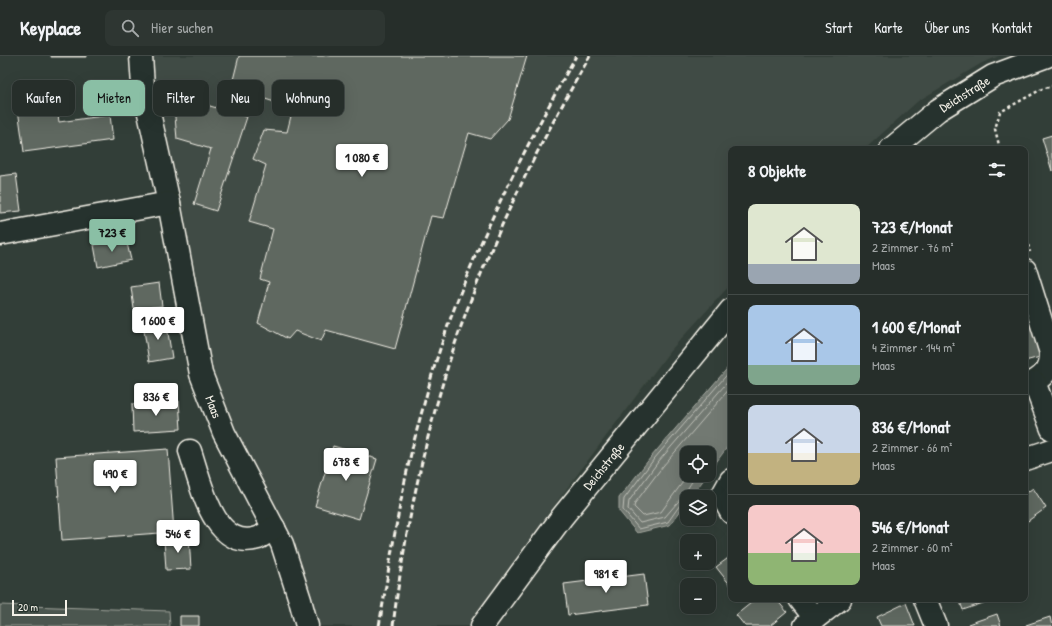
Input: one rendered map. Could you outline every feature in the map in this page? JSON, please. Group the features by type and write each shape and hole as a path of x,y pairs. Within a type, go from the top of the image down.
{"street":[{"name":"Maas","path":"141,56 144,86 169,203 201,374 224,433 274,528 289,562 306,626"},
{"name":"Deichstraße","path":"895,146 938,110 993,76 1047,56"},
{"path":"0,234 169,203"},
{"path":"1028,280 1051,353 1051,363 1048,370 1029,383 1052,429"},
{"name":"Deichstraße","path":"482,626 562,518 728,314"},
{"path":"1028,458 1052,450"},
{"path":"190,451 212,514 220,526 232,537 246,540 259,538 274,528"},
{"path":"728,485 722,496 728,507"},
{"path":"801,602 810,622 836,602"},
{"path":"926,602 936,626"}],"path":[{"path":"999,146 995,129 1000,112 1042,88 1052,86"}],"shaded area":[{"path":"146,56 999,56 982,63 918,101 868,146 728,146 728,287 670,351 550,511 476,615 471,626 316,626 289,533 236,448 207,360 158,116 209,116 209,80 153,80 153,91"},
{"path":"0,605 169,611 170,626 0,626"}],"water":[{"path":"728,367 728,446 716,462 716,446 680,446 680,482 702,482 696,490 680,490 680,511 670,525 637,533 619,511 619,498 651,457"}],"building":[{"path":"86,56 86,57 51,57"},
{"path":"239,56 527,56 508,119 490,139 469,133 444,218 431,216 395,349 326,330 321,341 295,331 288,339 258,323 269,282 260,279 273,229 249,222 266,165 253,159 264,130 287,132 291,116 344,116 344,80 272,80 272,101 264,99 264,80 233,80"},
{"path":"209,106 217,108 217,116 247,117 216,211 194,204 211,149 177,139 175,116 209,116"},
{"path":"19,116 58,116 59,122 110,116 113,140 24,152"},
{"path":"1052,135 1052,171 1042,138"},
{"path":"16,174 21,211 0,213 0,176"},
{"path":"126,239 131,260 98,267 94,245"},
{"path":"159,283 162,306 134,309 131,287"},
{"path":"1028,311 1040,357 1028,360"},
{"path":"166,320 172,358 149,362 143,324"},
{"path":"179,401 181,429 133,432 132,404"},
{"path":"333,446 377,459 359,519 315,506"},
{"path":"168,449 174,532 62,540 56,457"},
{"path":"1033,488 1046,508 1028,521 1028,492"},
{"path":"189,537 191,569 166,570 164,539"},
{"path":"728,558 728,582 716,567"},
{"path":"644,574 648,605 568,615 564,584"},
{"path":"752,602 779,602 787,612 770,626 745,626 736,615"},
{"path":"960,602 986,602 963,610"},
{"path":"906,603 915,626 881,626 877,617"},
{"path":"997,614 1001,626 969,626 968,624"},
{"path":"180,616 199,616 199,626 180,626"},
{"path":"1050,617 1052,626 1026,626 1026,625"}],"railway":[{"path":"379,626 405,479 417,428 444,336 476,254 494,213 576,56"},
{"path":"393,626 404,552 418,477 447,368 459,332 487,260 518,191 535,156 590,56"}]}
